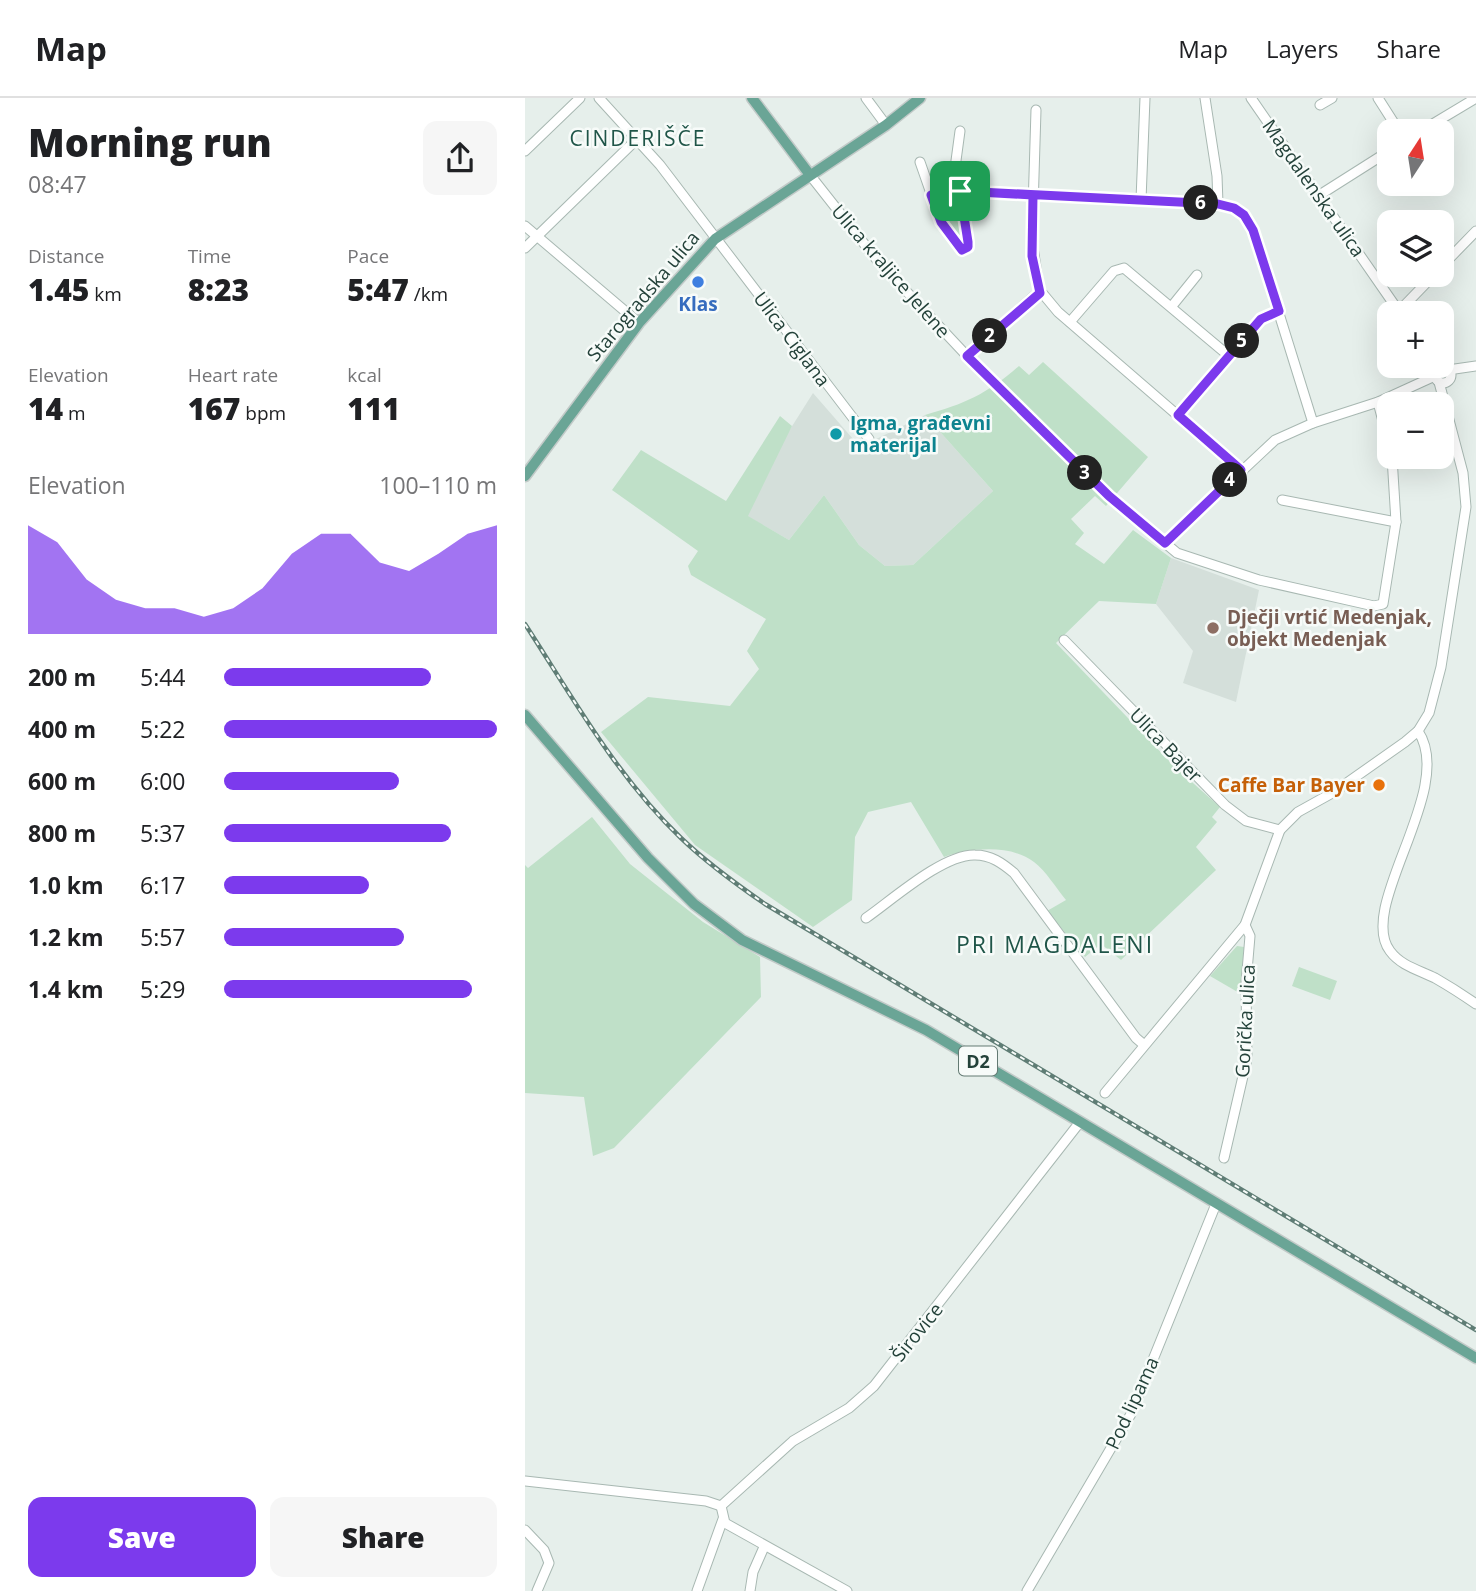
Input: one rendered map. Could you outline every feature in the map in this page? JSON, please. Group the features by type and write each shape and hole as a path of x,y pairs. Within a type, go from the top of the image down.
{"main road":[{"path":"753,98 810,174"},
{"name":"Starogradska ulica","path":"525,476 639,323 715,239 886,125 920,98"},
{"name":"D2","path":"525,715 648,858 717,922 761,951 926,1030 1476,1358"}],"street":[{"path":"525,151 580,98"},
{"path":"599,98 638,138 715,239"},
{"path":"866,98 886,125"},
{"path":"1141,200 1145,98"},
{"path":"1205,98 1217,176 1218,204"},
{"name":"Magdalenska ulica","path":"1251,98 1391,301"},
{"path":"1320,105 1332,98"},
{"path":"1378,98 1391,119"},
{"path":"1441,119 1476,98"},
{"path":"1036,110 1032,256 1040,293 1241,470"},
{"path":"920,162 941,222 962,250 968,247 955,169 960,131"},
{"path":"525,248 535,235 638,138"},
{"path":"1318,196 1377,159"},
{"name":"Ulica kraljice Jelene","path":"810,174 877,260 967,356 1109,496 1177,553 1227,571 1380,606 1383,604 1396,522"},
{"path":"931,195 960,191 1218,204 1234,208 1250,223 1313,423"},
{"path":"525,226 639,323"},
{"path":"1454,254 1476,231"},
{"name":"Ulica Ciglana","path":"715,239 869,439"},
{"path":"1070,322 1114,271 1121,268 1128,270 1229,356"},
{"path":"1172,306 1197,275"},
{"path":"1409,301 1423,287"},
{"path":"967,356 1040,293"},
{"path":"1178,415 1261,319 1279,311"},
{"path":"1454,371 1473,367"},
{"path":"1403,392 1433,378"},
{"name":"Gorička ulica","path":"1105,1093 1143,1044 1245,925 1280,830 1298,812 1354,779 1418,731 1433,703 1465,515 1463,473 1441,378"},
{"path":"1165,543 1275,440 1313,423 1377,402"},
{"path":"1282,500 1396,522 1393,469"},
{"name":"Ulica Bajer","path":"1064,640 1225,806 1246,821 1280,830"},
{"path":"1418,731 1425,742 1418,816 1382,916 1383,938 1391,954 1405,965 1447,984 1476,1004"},
{"path":"866,918 932,871 953,860 971,854 999,861 1014,873 1143,1044"},
{"name":"Gorička ulica","path":"1224,1158 1247,1059 1250,936 1245,925"},
{"name":"Širovice","path":"721,1506 793,1441 849,1408 874,1386 1080,1122"},
{"name":"Pod lipama","path":"1027,1591 1131,1414 1216,1204"},
{"path":"525,1481 706,1501 721,1506 723,1519 697,1591"},
{"path":"723,1519 764,1546 847,1591"},
{"path":"525,1530 544,1550 549,1563 537,1591"},
{"path":"750,1591 753,1572 764,1546"}],"shaded area":[{"path":"813,393 860,447 925,415 993,491 913,565 885,566 859,545 824,495 789,540 747,516 777,450"},
{"name":"Dječji vrtić Medenjak, objekt Medenjak","path":"1171,558 1259,590 1236,702 1183,683 1193,651 1156,604"}],"green space":[{"path":"956,196 965,241 962,244 945,221 937,200"},
{"path":"1043,362 1148,457 1106,506 1095,496 1071,519 1084,533 1075,544 1104,564 1133,530 1171,558 1156,604 1099,601 1056,643 1175,767 1220,807 1212,817 1217,822 1196,847 1216,870 1121,960 1101,944 1085,957 1047,911 1066,900 1034,862 1014,852 990,849 965,851 944,857 911,802 868,812 855,837 852,900 813,927 695,845 601,732 648,697 730,706 759,669 747,651 766,619 691,575 688,566 698,551 612,490 641,450 726,501 780,416 792,426 748,516 789,540 824,495 859,545 885,566 913,565 993,491 925,415 975,397 1019,366 1029,375"},
{"path":"592,817 630,864 703,922 760,957 761,997 614,1148 593,1156 584,1097 525,1093 525,865 528,868"},
{"path":"1237,946 1244,947 1241,994 1210,976"},
{"path":"1299,967 1337,981 1330,1000 1292,986"}],"railway":[{"path":"525,624 597,736 636,789 681,838 733,881 765,904 1476,1330"}],"place":[{"name":"Klas","path":"698,282"},
{"name":"Igma, građevni materijal","path":"836,434"},
{"name":"Dječji vrtić Medenjak, objekt Medenjak","path":"1213,628"},
{"name":"Caffe Bar Bayer","path":"1379,785"}],"district":[{"name":"CINDERIŠČE","path":"638,138"},
{"name":"PRI MAGDALENI","path":"1055,944"}],"route":[{"path":"960,191 968,242 968,247 962,250 941,222 931,195 960,191 1033,195 1032,256 1040,293 967,356 1109,496 1165,543 1241,470 1178,415 1261,319 1268,313 1279,311 1250,223 1234,208 1218,204 960,191"}]}
